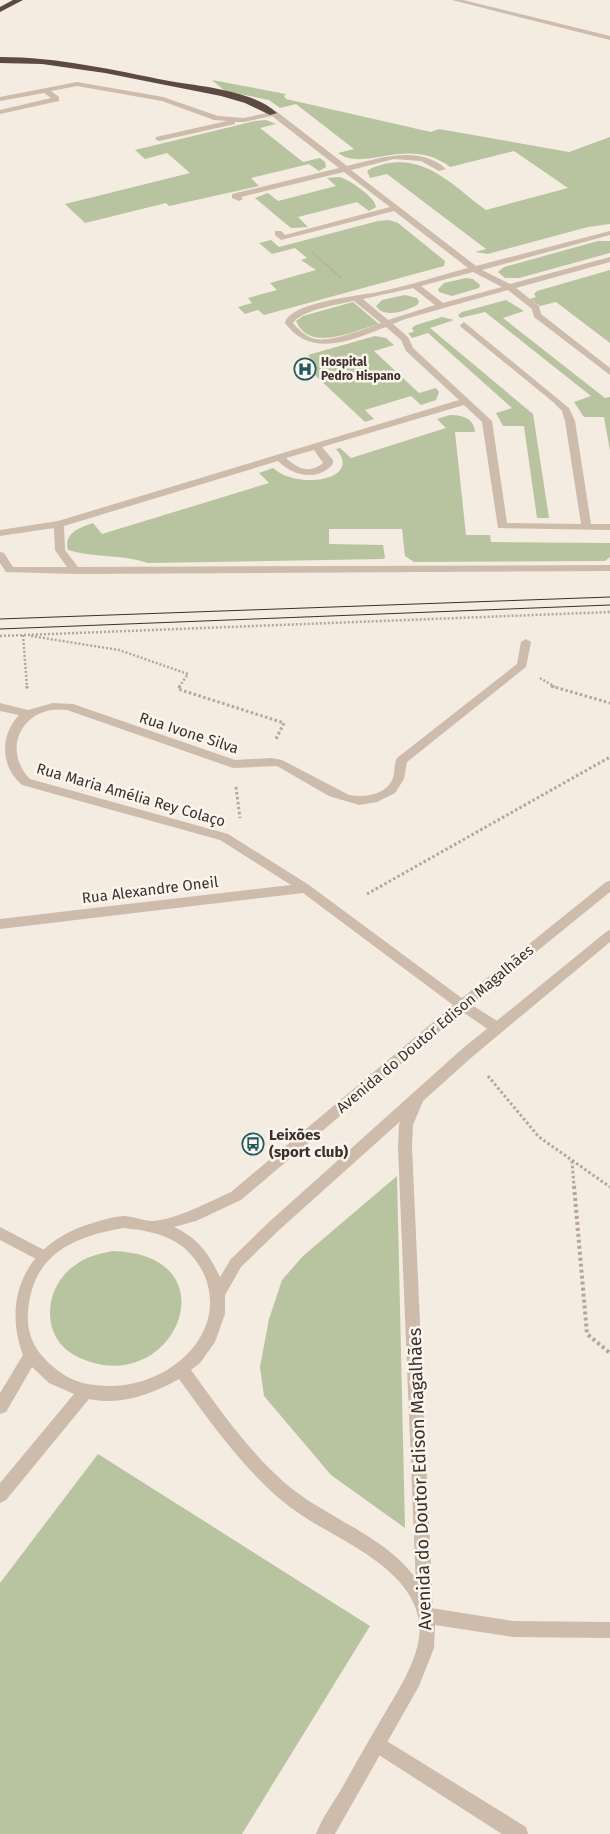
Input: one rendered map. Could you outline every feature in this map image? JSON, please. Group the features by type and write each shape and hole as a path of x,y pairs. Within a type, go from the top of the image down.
{"highway":[{"path":"0,10 19,0"},
{"path":"0,60 60,63 244,98 272,113"}],"street":[{"path":"455,0 610,38"},
{"path":"0,99 72,84 163,99 217,118 244,120"},
{"path":"0,112 56,100 44,90"},
{"path":"159,139 272,113 474,269 509,287 536,308 537,315 610,372"},
{"path":"239,199 235,196 386,159 404,157 431,162 442,169"},
{"path":"278,233 284,238 397,208"},
{"path":"610,232 416,285 300,313 290,319 289,323 308,340 323,342 388,325 402,317 610,259"},
{"path":"589,237 610,237"},
{"path":"416,285 442,306"},
{"path":"356,298 405,339 409,349 483,416 489,426 502,526 610,528"},
{"path":"464,325 566,410 570,421 586,527"},
{"path":"0,533 59,524 466,401"},
{"path":"279,457 294,470 318,472 328,464 328,460 316,446"},
{"path":"59,524 60,550 76,571"},
{"path":"0,555 5,570 610,568"},
{"name":"Rua Ivone Silva","path":"30,714 63,706 233,764 244,766 266,760 284,764 339,796 367,800 381,796 394,787 401,774 401,760 522,665 526,642"},
{"path":"0,707 30,714"},
{"name":"Rua Maria Amélia Rey Colaço","path":"30,714 13,723 4,736 4,750 14,775 26,782 224,837 305,888 462,1005 497,1028"},
{"name":"Avenida do Doutor Edison Magalhães","path":"155,1226 191,1217 236,1196 462,1005 610,885"},
{"name":"Rua Alexandre Oneil","path":"0,924 305,888"},
{"name":"Avenida do Doutor Edison Magalhães","path":"218,1293 236,1263 497,1028 610,935"},
{"name":"Avenida do Doutor Edison Magalhães","path":"325,1834 418,1670 427,1642 405,1147 406,1125 416,1101"},
{"name":"Avenida do Doutor Edison Magalhães","path":"123,1222 155,1226 176,1234 198,1251 211,1270 218,1293 216,1321 205,1346 182,1371 158,1385 127,1394 106,1395 86,1391 54,1377 31,1355 21,1333 19,1305 25,1282 43,1256 69,1236 96,1226 123,1222"},
{"path":"0,1233 43,1256"},
{"path":"0,1407 31,1355"},
{"path":"182,1371 229,1433 262,1471 296,1502 386,1557 404,1572 417,1591 425,1615 512,1629 610,1630"},
{"path":"0,1495 86,1391"},
{"path":"377,1744 519,1834"}],"path":[{"path":"292,236 356,290 356,298"},
{"path":"0,636 610,612"},
{"path":"22,635 30,714"},
{"path":"22,635 119,650 188,674 178,689 284,723"},
{"path":"551,686 610,703"},
{"path":"367,894 610,757"},
{"path":"233,764 244,851"},
{"path":"488,1076 539,1137 610,1187"},
{"path":"572,1161 586,1334 610,1352"}],"green space":[{"path":"212,80 286,94 284,96 286,99 431,132 439,129 569,152 610,137 610,224 588,227 488,254 475,252 486,249 387,174 370,178 367,171 384,164 399,162 427,168 451,183 486,210 568,188 514,151 450,167 434,158 419,154 361,159 349,158 338,153 354,149 296,104 280,108 269,100 225,91"},
{"path":"266,120 276,124 260,128 303,162 320,158 325,162 326,167 319,171 309,164 251,178 259,186 169,206 166,203 85,223 65,204 190,173 167,153 145,159 135,150"},
{"path":"339,177 361,189 372,199 376,207 369,211 357,202 298,217 308,227 291,228 255,198 268,193 278,201 336,186 327,178"},
{"path":"389,220 398,223 445,261 444,266 264,315 258,310 245,314 238,307 252,303 248,298 277,290 270,283 316,270 301,260 307,258 295,248 272,254 259,243 271,240 279,247 378,221"},
{"path":"598,241 610,241 610,253 519,278 505,278 498,272 504,267"},
{"path":"610,270 610,343 556,302 540,306 530,299 536,297 534,294 537,291"},
{"path":"466,278 473,279 480,285 479,288 452,296 439,292 438,289 444,283"},
{"path":"405,295 417,298 419,302 417,305 395,313 384,312 376,306 382,300"},
{"path":"506,300 524,311 503,318 605,398 610,397 610,451 604,417 584,417 574,402 591,396 485,312 460,318 458,315 462,312"},
{"path":"353,302 379,324 334,337 322,338 312,336 303,331 296,321 303,316"},
{"path":"442,317 454,320 430,328 533,414 549,518 537,518 524,426 503,426 496,413 512,408 428,333 412,338 408,333 414,332 412,328 416,325"},
{"path":"375,336 386,338 394,345 374,351 419,393 436,388 439,392 436,400 421,405 411,396 365,410 374,419 365,422 301,362 311,359 308,355"},
{"path":"450,415 470,420 475,432 455,432 466,535 490,535 491,542 610,543 610,557 605,561 414,562 405,556 402,529 329,529 329,544 383,545 385,558 383,559 148,563 128,558 68,550 68,539 71,535 93,523 102,534 269,483 259,473 273,468 283,475 296,479 324,479 334,475 341,469 342,460 336,449 340,448 351,458 446,428 437,419"},
{"path":"397,1176 405,1528 331,1475 264,1396 260,1367 269,1319 282,1280 303,1256"},
{"path":"112,1251 151,1258 173,1276 181,1299 177,1324 162,1346 139,1361 109,1366 74,1355 63,1347 55,1336 51,1324 50,1311 52,1298 64,1275 83,1260"},
{"path":"98,1454 370,1626 242,1834 0,1834 0,1583"}],"tram line":[{"path":"0,619 610,597"},
{"path":"0,629 610,605"}],"place":[{"name":"Hospital Pedro Hispano","path":"305,369"},
{"name":"Leixões (sport club)","path":"253,1144"}]}
